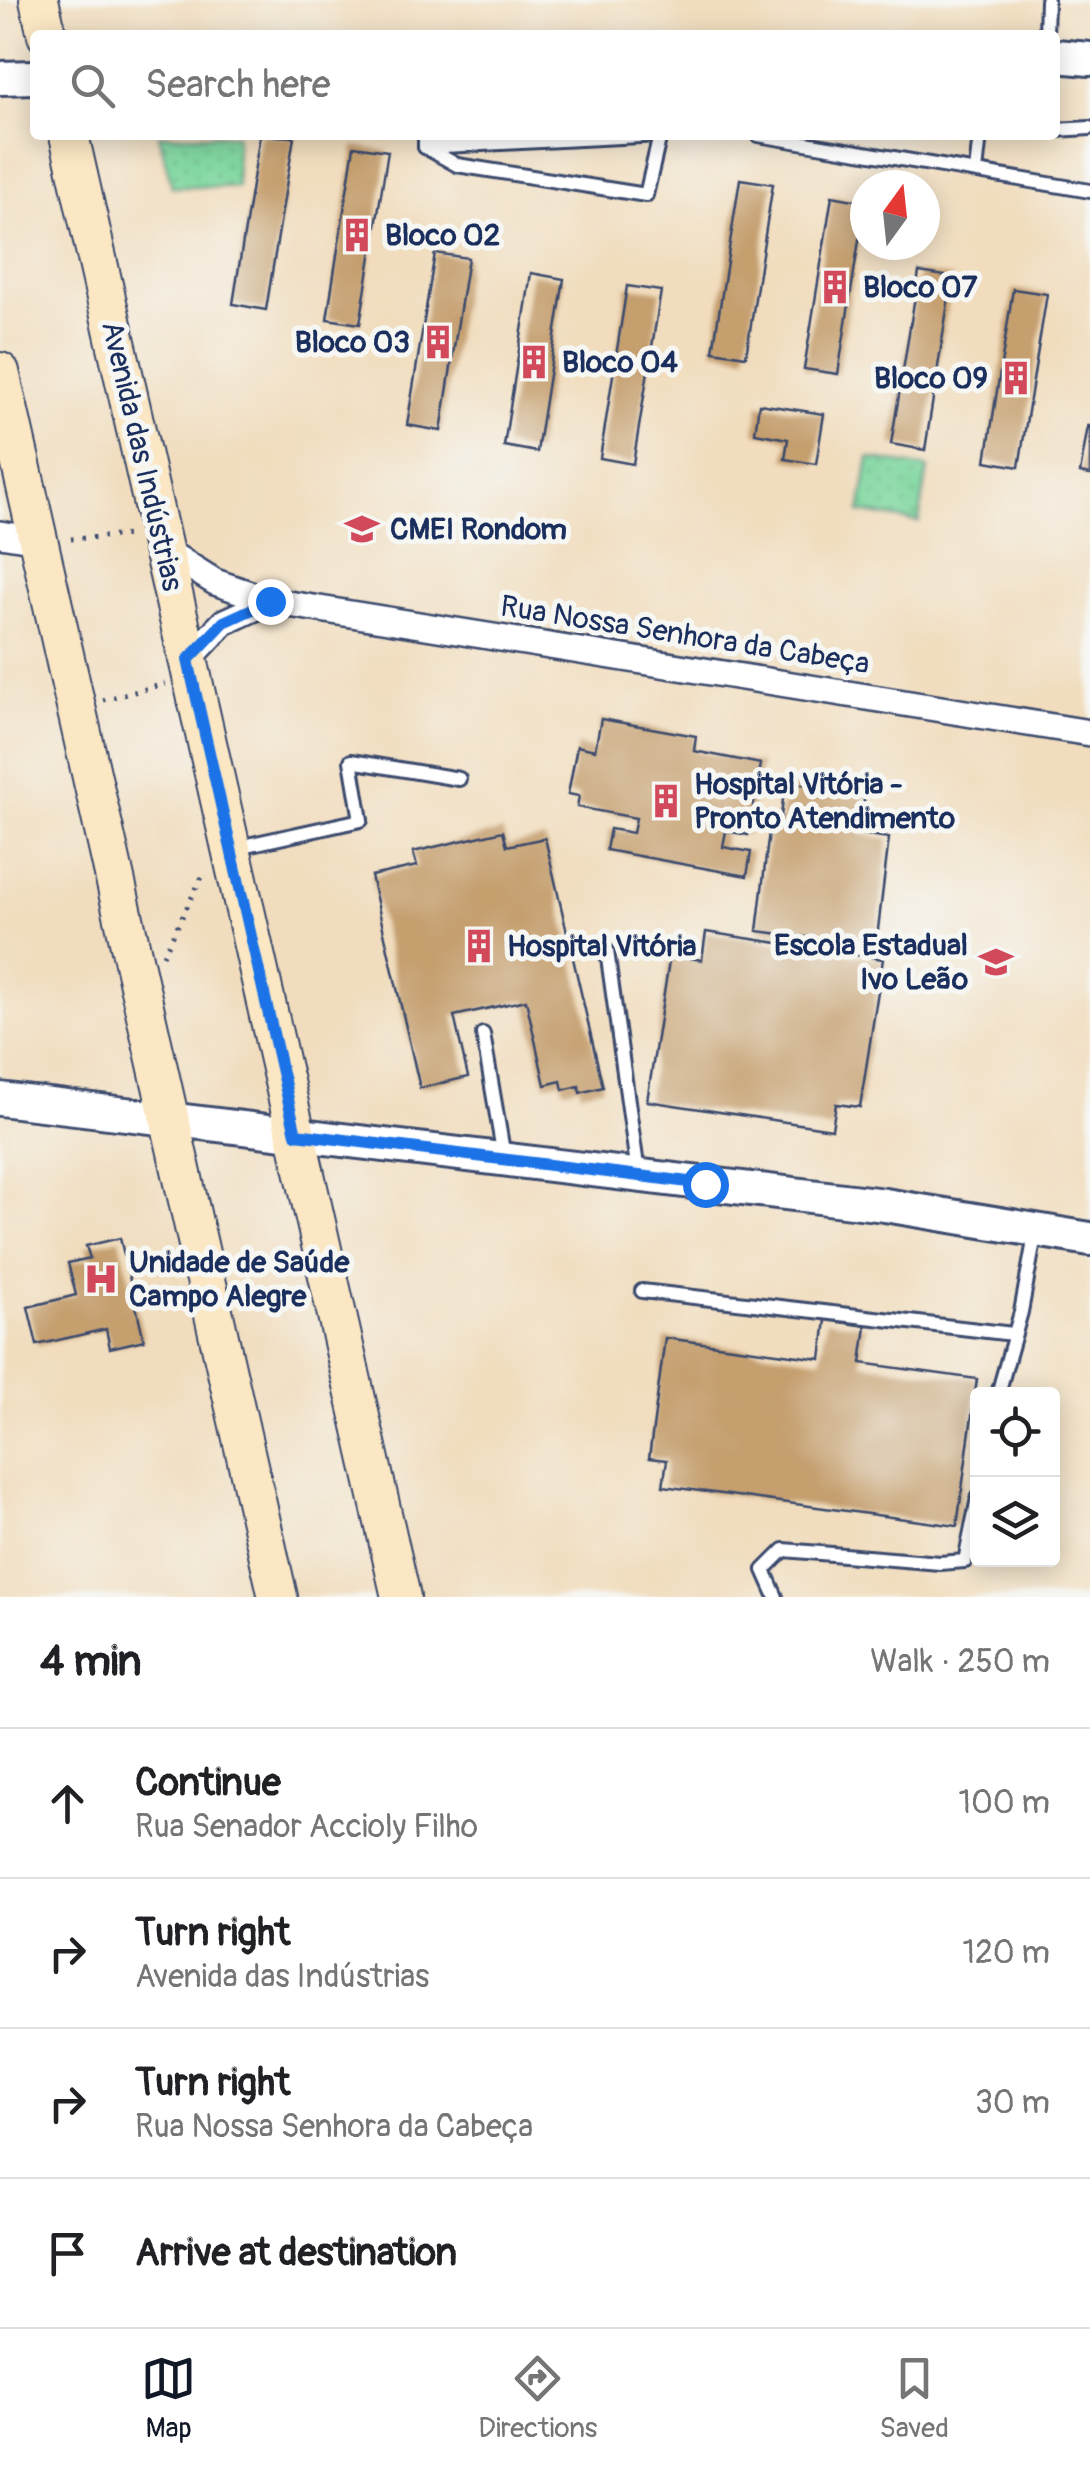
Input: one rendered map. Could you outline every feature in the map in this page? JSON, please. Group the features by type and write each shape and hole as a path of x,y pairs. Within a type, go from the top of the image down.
{"main road":[{"path":"39,0 46,30"},
{"name":"Avenida das Indústrias","path":"71,140 401,1597"},
{"path":"0,372 278,1597"}],"street":[{"path":"1060,56 1090,59"},
{"path":"0,78 30,77"},
{"path":"0,534 38,540"},
{"name":"Rua Nossa Senhora da Cabeça","path":"162,542 215,582 270,601 1090,733"},
{"path":"190,669 224,622 270,601"},
{"path":"0,1099 885,1205 1090,1239"}],"lane":[{"path":"1046,30 1047,0"},
{"path":"1060,130 1090,128"},
{"path":"425,141 464,140"},
{"path":"425,141 456,165 646,195 659,140"},
{"path":"787,140 1090,191"},
{"path":"976,172 979,140"},
{"path":"229,838 361,820 351,762 459,778"},
{"path":"608,950 638,1175"},
{"path":"483,1034 504,1159"},
{"path":"1000,1387 1022,1312 1036,1228"},
{"path":"642,1291 1013,1334"},
{"path":"776,1597 764,1570 784,1550 965,1562 970,1537"}],"path":[{"path":"38,540 162,542"},
{"path":"76,707 190,669"},
{"path":"142,998 229,838"}],"green space":[{"path":"160,140 236,140 237,187 172,187"},
{"path":"869,458 928,468 919,522 860,512"}],"building":[{"path":"259,140 294,140 266,310 233,304"},
{"name":"Bloco 02","path":"354,146 388,151 360,324 327,319"},
{"path":"740,179 773,184 746,356 713,351"},
{"name":"Bloco 07","path":"832,196 850,199 850,260 856,260 838,374 804,369"},
{"name":"Bloco 03","path":"435,253 468,258 441,431 407,425"},
{"path":"919,272 952,277 925,450 891,444"},
{"name":"Bloco 04","path":"531,273 564,279 537,452 504,446"},
{"path":"627,286 661,291 633,464 600,458"},
{"name":"Bloco 09","path":"1013,289 1047,294 1019,467 986,461"},
{"path":"759,404 824,414 816,464 785,459 788,439 755,433"},
{"path":"1090,426 1090,475 1080,473"},
{"name":"Hospital Vitória - Pronto Atendimento","path":"601,719 696,736 694,751 761,764 748,835 726,831 723,847 751,852 747,876 606,850 610,829 633,833 636,818 577,807 579,796 568,794 577,746 595,750"},
{"path":"785,782 865,792 860,834 889,838 876,946 757,931 770,823 780,825"},
{"name":"Hospital Vitória","path":"503,831 507,846 545,838 603,1087 580,1093 579,1086 563,1090 561,1081 545,1085 526,1000 454,1016 468,1077 420,1088 371,876 417,866 413,852"},
{"path":"706,932 883,959 860,1107 836,1104 832,1129 647,1101 670,955 702,960"},
{"name":"Unidade de Saúde Campo Alegre","path":"120,1238 144,1340 110,1348 106,1329 37,1345 28,1307 76,1295 68,1263 90,1258 86,1246"},
{"path":"826,1320 866,1326 861,1363 977,1379 976,1387 970,1387 970,1430 957,1526 663,1486 667,1460 649,1458 665,1338 821,1359"}],"place":[{"name":"Bloco 02","path":"357,235"},
{"name":"Bloco 07","path":"835,287"},
{"name":"Bloco 03","path":"438,342"},
{"name":"Bloco 04","path":"534,362"},
{"name":"Bloco 09","path":"1016,378"},
{"name":"CMEI Rondom","path":"362,529"},
{"name":"Hospital Vitória - Pronto Atendimento","path":"666,801"},
{"name":"Hospital Vitória","path":"479,946"},
{"name":"Escola Estadual Ivo Leão","path":"996,962"},
{"name":"Unidade de Saúde Campo Alegre","path":"101,1279"}],"route":[{"path":"270,601 224,622 188,660 296,1134 705,1184"}]}
